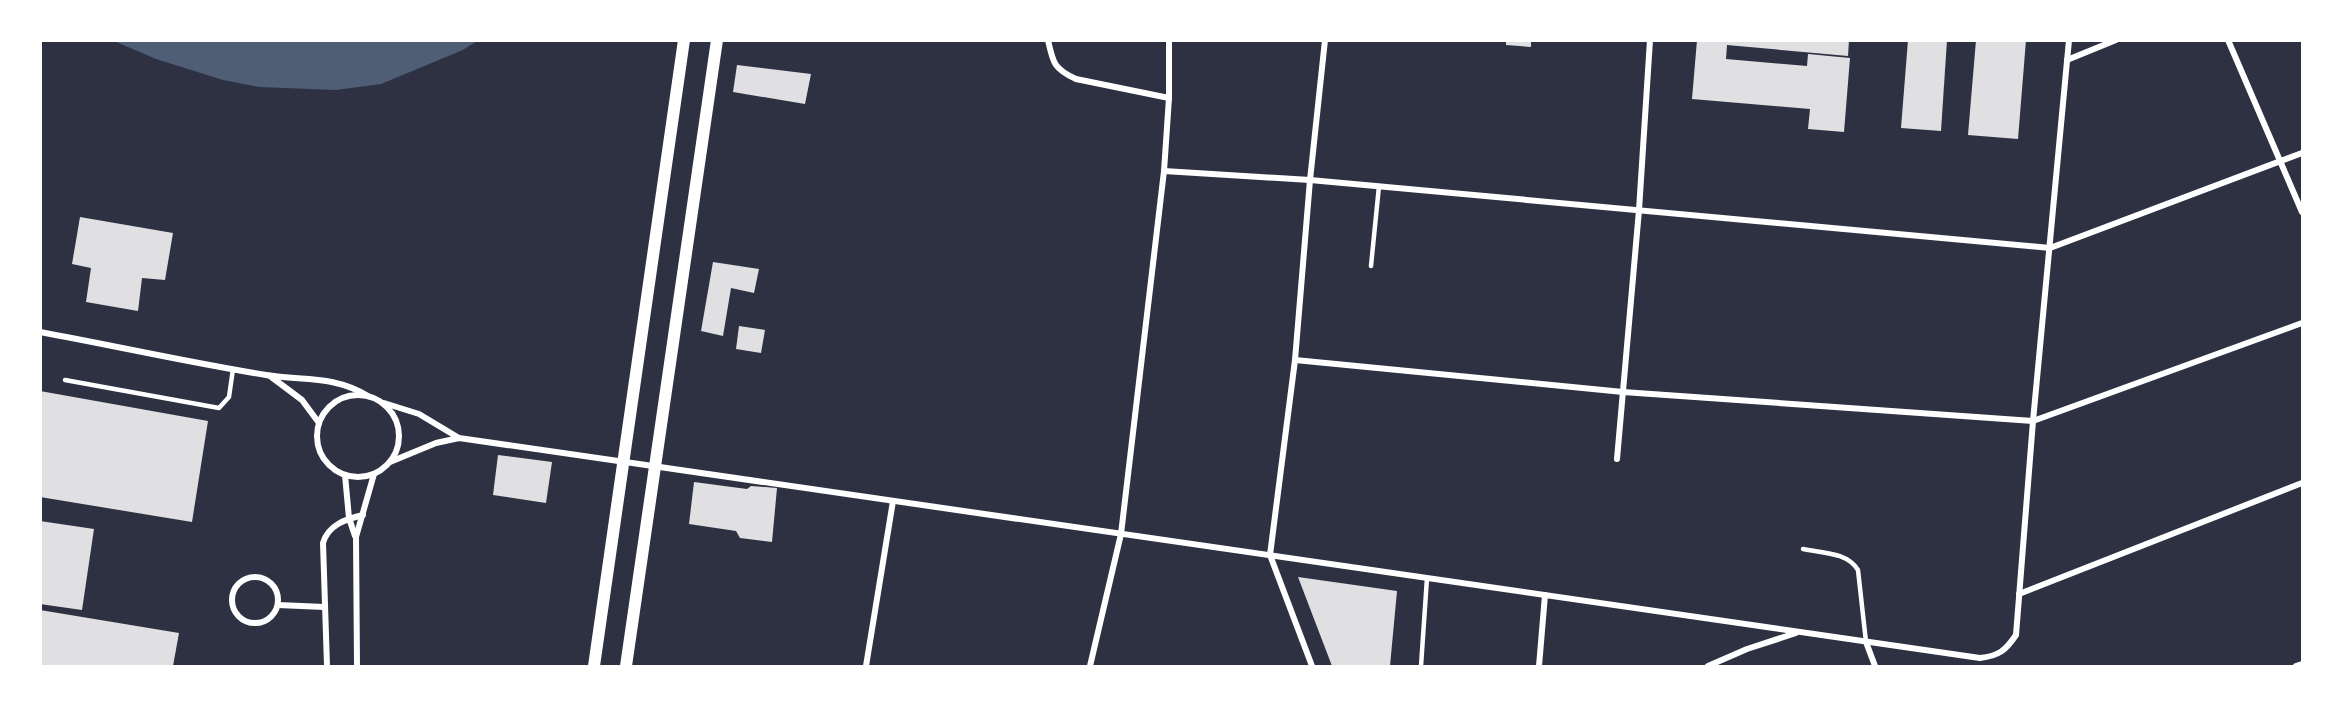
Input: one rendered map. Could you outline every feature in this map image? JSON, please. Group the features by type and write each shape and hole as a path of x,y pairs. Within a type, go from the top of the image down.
{"main road":[{"path":"594,666 684,40"},
{"path":"626,666 717,40"}],"street":[{"path":"1048,40 1054,64 1063,73 1076,79 1169,98"},
{"path":"1090,666 1121,534 1164,171 1169,98 1169,40"},
{"path":"1312,666 1270,555 1295,360 1310,180 1325,40"},
{"path":"1617,459 1639,210 1650,40"},
{"path":"368,396 344,397 329,407 319,423 317,442 321,454 328,464 345,475 355,477 374,474 390,462 436,443 459,438 1980,658 2000,654 2016,635 2033,421 2069,40"},
{"path":"2067,60 2116,40"},
{"path":"2228,40 2302,212"},
{"path":"1164,171 1310,180 2050,248 2302,153"},
{"path":"1295,360 1623,392 2033,421 2302,323"},
{"path":"40,332 268,375 339,382 381,402 419,414 459,438"},
{"path":"268,375 302,400 319,423"},
{"path":"381,402 394,416 398,425 399,445 390,462"},
{"path":"357,666 356,537 374,474"},
{"path":"345,475 349,518 356,537"},
{"path":"2019,594 2302,483"},
{"path":"866,666 893,501"},
{"path":"327,666 323,543 326,534 332,528 349,518 363,515"},
{"path":"249,577 265,579 276,590 278,605 270,618 264,622 248,623 236,614 231,600 232,592 236,585 249,577"},
{"path":"1539,666 1545,595"},
{"path":"278,605 324,607"},
{"path":"1708,666 1747,649 1799,632"},
{"path":"1866,642 1875,666"},
{"path":"2296,666 2302,664"}],"lane":[{"path":"1371,266 1379,186"},
{"path":"65,380 219,408 229,398 233,369"},
{"path":"1803,549 1843,557 1853,562 1858,570 1866,642"},
{"path":"1421,666 1427,578"}],"water":[{"path":"114,41 477,41 463,50 381,84 336,90 259,87 223,80 156,59"}],"building":[{"path":"1506,40 1531,40 1531,47 1506,45"},
{"path":"1697,40 1849,40 1848,56 1727,45 1726,59 1807,66 1808,54 1850,58 1844,132 1808,129 1810,109 1692,99"},
{"path":"1908,40 1947,40 1941,131 1901,128"},
{"path":"1976,40 2026,40 2018,139 1968,135"},
{"path":"737,65 811,74 805,104 733,92"},
{"path":"80,217 173,233 165,280 142,278 138,311 86,302 91,268 72,264"},
{"path":"713,262 759,269 754,293 731,288 723,336 701,331"},
{"path":"739,326 765,330 761,353 736,349"},
{"path":"40,391 208,421 192,522 40,497"},
{"path":"498,455 552,462 546,503 493,495"},
{"path":"694,482 747,489 751,486 777,488 772,542 740,538 736,531 689,524"},
{"path":"40,521 94,529 82,610 40,604"},
{"path":"1298,577 1397,591 1390,666 1332,666"},
{"path":"40,610 179,633 173,666 40,666"}]}
